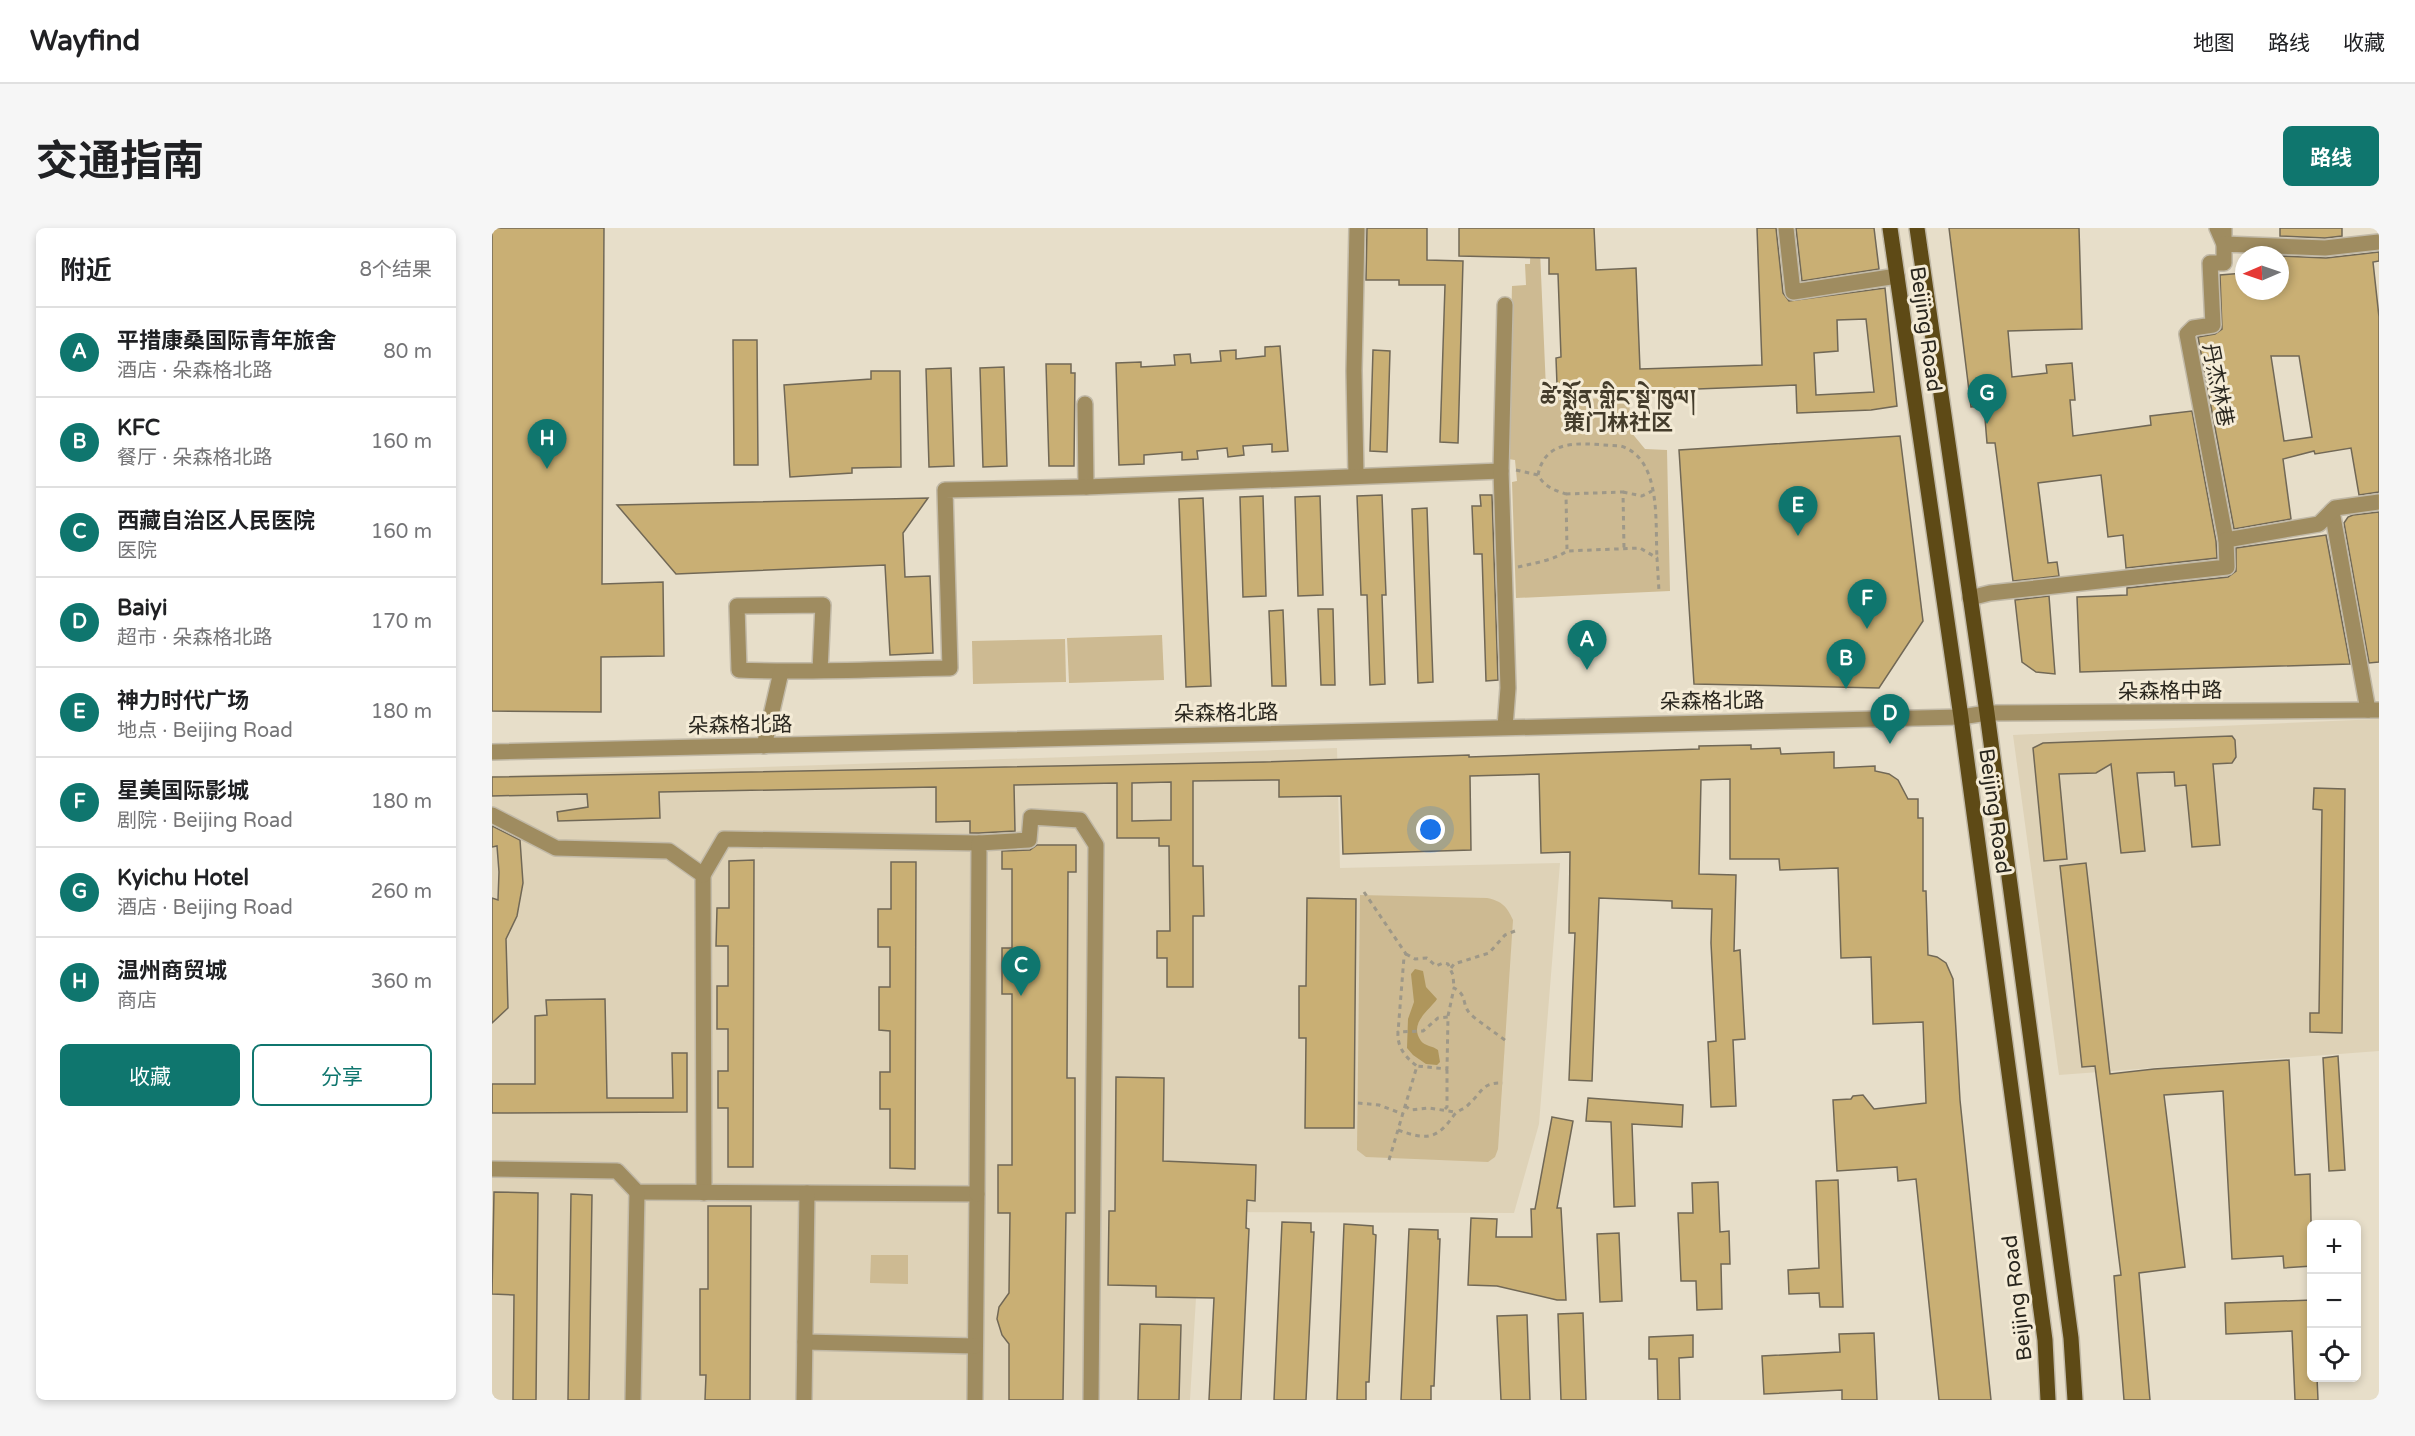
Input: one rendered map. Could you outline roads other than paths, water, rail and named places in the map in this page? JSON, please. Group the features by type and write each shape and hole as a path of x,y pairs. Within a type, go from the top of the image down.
{"main road":[{"name":"Beijing Road","path":"1890,228 1961,717 2044,1340 2048,1400"},
{"name":"Beijing Road","path":"1917,228 1987,713 2070,1326 2075,1400"}],"street":[{"path":"1356,476 1354,371 1358,228"},
{"path":"1786,228 1793,292 1897,276"},
{"path":"2217,228 2224,244"},
{"path":"2224,228 2224,244"},
{"path":"2224,244 2325,248 2379,242"},
{"name":"丹杰林巷","path":"1970,598 1990,593 2227,567 2226,540 2187,334 2193,328 2213,325 2210,263 2224,262 2224,244"},
{"path":"1505,305 1502,471 1508,688 1505,727"},
{"path":"1085,404 1086,487"},
{"path":"820,671 823,605 737,606 739,670 781,672 950,668 945,490 1086,487 1502,471"},
{"path":"2226,540 2319,524 2335,508 2379,502"},
{"path":"2332,511 2373,710"},
{"path":"764,746 781,672"},
{"name":"朵森格中路","path":"1961,717 1987,713 2373,710"},
{"name":"朵森格北路","path":"492,752 1961,717"},
{"path":"492,815 556,848 669,851 703,875"},
{"path":"704,1192 703,875 724,839 979,843 1029,840 1031,817 1080,820 1096,845 1091,1400"},
{"path":"975,1400 979,843"},
{"path":"492,1169 616,1171 637,1192 977,1194"},
{"path":"633,1400 637,1192"},
{"path":"804,1400 807,1193"},
{"path":"805,1342 975,1346"}],"place":[{"name":"Kyichu Hotel","path":"1987,424"},
{"name":"温州商贸城","path":"547,469"},
{"name":"神力时代广场","path":"1798,536"},
{"name":"星美国际影城","path":"1867,629"},
{"name":"平措康桑国际青年旅舍","path":"1587,670"},
{"name":"KFC","path":"1846,689"},
{"name":"Baiyi","path":"1890,744"},
{"name":"西藏自治区人民医院","path":"1021,996"}],"district":[{"name":"ཚེ་སྨོན་གླིང་སྡེ་ཁུལ། 策门林社区","path":"1618,410"}]}
